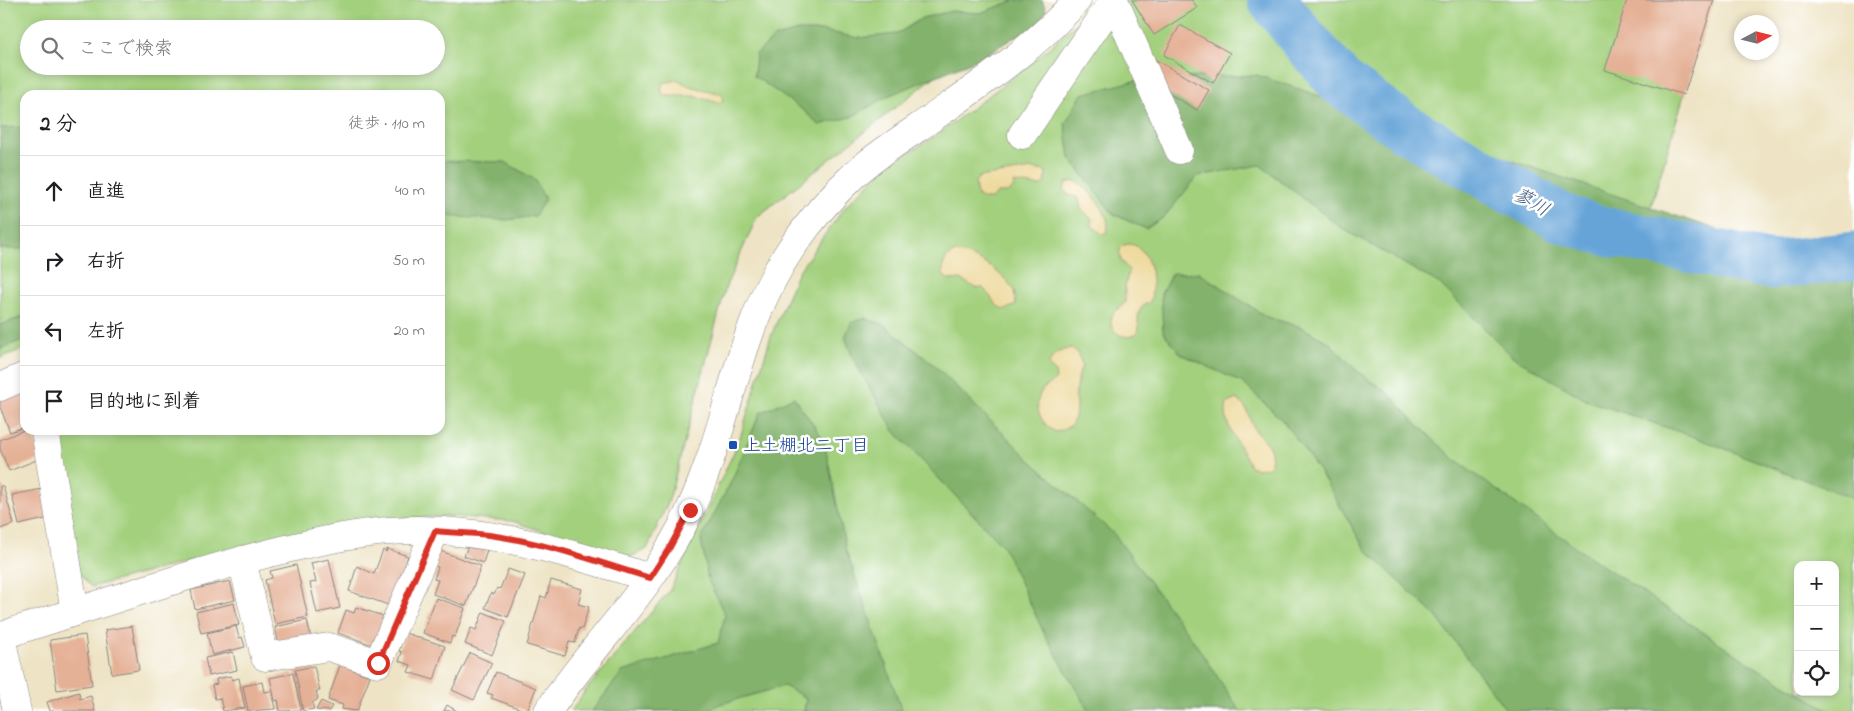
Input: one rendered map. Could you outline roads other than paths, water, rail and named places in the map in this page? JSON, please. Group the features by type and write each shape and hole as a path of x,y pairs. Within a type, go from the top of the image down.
{"street":[{"path":"548,711 650,578 670,547 690,510 724,419 753,322 770,284 792,247 822,208 855,174 995,74 1044,35 1077,0"},
{"path":"1022,135 1114,0"},
{"path":"1114,0 1180,150"},
{"path":"0,387 20,378"},
{"path":"46,435 75,612"},
{"path":"17,711 0,637 167,582 242,560 358,534 414,530 490,536 575,554 650,578"},
{"path":"242,560 265,657 329,647 378,663 435,531"}],"waterway":[{"name":"蓼川","path":"1272,0 1341,82 1405,128 1562,218 1596,229 1771,265 1854,256"}],"place":[{"name":"上土棚北二丁目","path":"733,445"}]}
